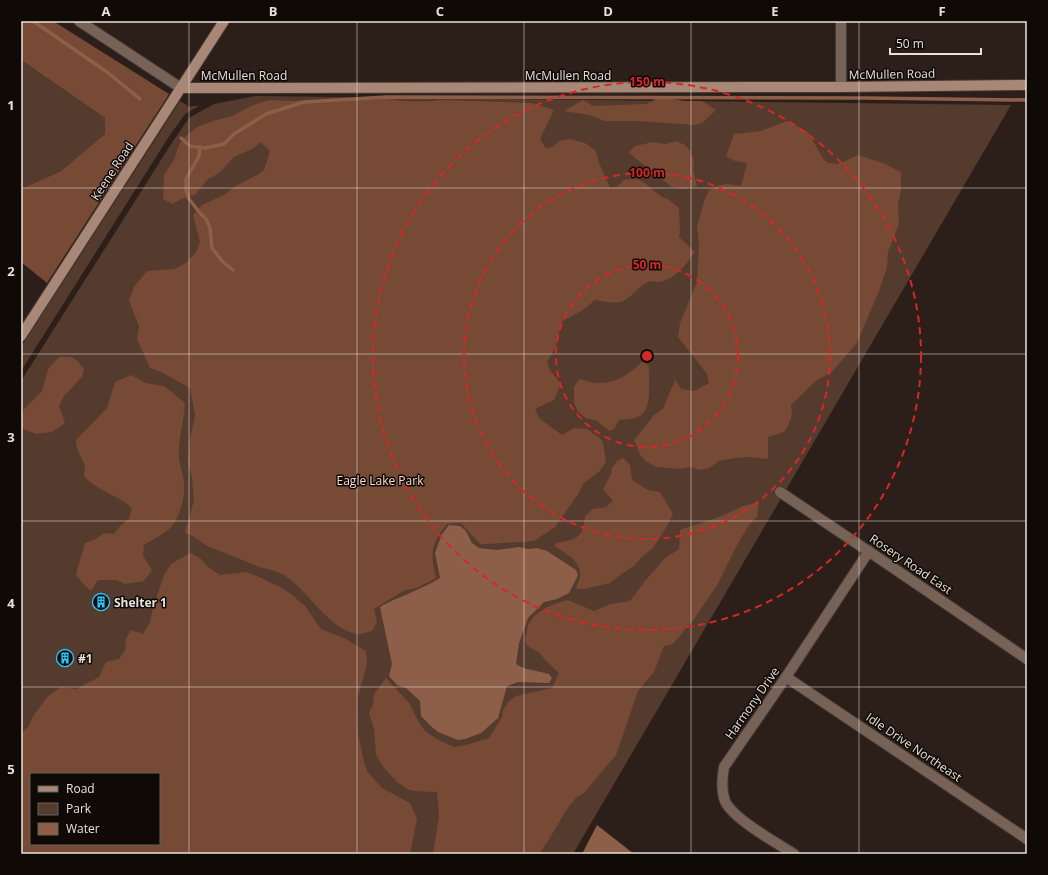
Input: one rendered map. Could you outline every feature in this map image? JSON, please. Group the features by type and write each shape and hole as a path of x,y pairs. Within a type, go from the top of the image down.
{"street":[{"path":"79,21 181,88"},
{"name":"Keene Road","path":"21,336 224,21"},
{"path":"841,21 841,87"},
{"name":"McMullen Road","path":"181,88 841,87 1027,85"},
{"name":"Rosery Road East","path":"780,492 1027,659"},
{"name":"Harmony Drive","path":"794,854 738,817 725,801 722,784 724,767 786,677 869,551"},
{"name":"Idle Drive Northeast","path":"786,677 1027,839"}],"green space":[{"path":"21,21 53,21 169,94 47,283 21,262 21,189 61,171 105,134 105,118 21,60"},
{"path":"21,60 105,118 106,134 61,171 21,189"},
{"name":"Eagle Lake Park","path":"255,96 1011,105 573,854 21,854 21,381 189,118 214,104"},
{"path":"660,97 685,101 702,101 716,110 702,123 695,125 637,121 605,121 589,115 564,111 583,100 593,106 646,104"},
{"path":"380,98 410,101 439,100 531,103 554,110 540,139 546,148 552,147 559,141 570,139 585,143 596,151 599,163 610,188 617,187 624,180 636,178 662,197 668,199 679,208 679,237 695,252 685,266 666,280 660,282 648,282 627,298 617,303 595,300 583,310 562,321 555,349 547,362 550,370 561,384 554,400 535,409 539,418 562,435 574,428 587,429 598,437 603,442 606,462 600,471 583,484 579,493 555,527 534,541 480,544 461,523 447,524 438,537 433,549 433,562 436,578 417,588 405,590 374,609 377,622 372,631 359,634 347,631 328,618 302,590 284,575 276,571 256,566 212,548 185,533 194,500 192,478 188,462 190,439 195,415 190,388 161,372 150,368 137,339 139,326 129,301 134,287 147,271 174,269 186,263 196,252 200,242 193,215 202,205 226,194 234,187 264,170 270,151 261,142 252,149 234,157 219,173 207,180 195,195 181,199 173,204 163,199 164,175 175,158 180,143 197,127 232,116 253,105 269,100 295,101"},
{"path":"180,101 190,107 199,106 185,114 168,138 21,371 21,347"},
{"path":"787,121 808,132 824,160 829,163 838,164 858,155 883,163 901,172 901,191 898,204 899,224 888,252 887,267 881,286 857,343 832,372 817,380 791,405 792,415 784,432 768,437 768,459 749,457 735,458 719,461 709,468 699,470 691,467 679,469 656,467 647,462 641,456 634,440 654,415 663,409 675,380 670,371 681,389 694,391 709,383 707,374 678,337 680,323 697,282 699,245 697,226 704,201 709,190 720,185 728,184 741,186 747,163 735,161 726,156 734,134 761,131"},
{"path":"676,141 685,145 690,151 694,160 693,169 697,186 684,189 672,187 629,152 635,146 653,142 665,144"},
{"path":"59,357 73,358 84,369 82,377 64,396 59,406 65,423 52,432 36,434 21,428 21,416 24,409 42,391 48,369"},
{"path":"642,361 649,366 649,394 646,408 638,417 619,420 614,429 609,431 597,421 586,418 578,412 574,403 574,387 579,379 596,383 611,382 628,374"},
{"path":"131,375 146,383 164,386 185,403 179,451 184,482 183,497 178,515 172,526 144,545 143,556 152,570 144,581 125,584 116,580 98,580 91,591 82,583 76,574 85,543 94,540 104,533 114,534 120,526 129,519 132,508 95,486 84,476 85,465 77,449 76,440 107,408 115,382"},
{"path":"623,458 630,465 632,480 648,490 660,492 673,514 653,548 634,566 610,583 585,589 576,589 580,577 580,571 576,562 554,546 557,543 570,540 578,536 583,529 585,516 593,509 606,507 613,501 603,489 611,474 612,468 617,461"},
{"path":"759,502 757,517 748,526 718,584 694,619 673,644 664,646 654,672 638,691 616,755 584,793 576,798 567,809 539,854 433,854 439,816 437,792 413,791 407,789 397,782 384,768 376,755 374,729 369,713 373,704 374,694 386,678 409,703 425,731 437,739 454,747 489,738 502,717 503,710 509,701 516,696 552,688 559,673 540,653 527,646 525,641 528,625 534,616 545,608 568,600 594,611 610,604 630,601 665,558 679,549 680,530 722,516 743,506"},
{"path":"190,553 200,558 208,567 220,575 246,572 257,576 291,594 305,606 321,629 346,639 366,651 367,664 357,700 358,734 363,758 367,771 382,788 410,803 417,819 410,854 21,854 21,733 28,727 33,716 48,696 61,687 76,689 99,677 106,662 119,659 125,650 126,639 131,630 143,634 150,622 164,575 171,564"}],"water":[{"path":"449,525 460,526 466,531 472,543 479,548 497,550 519,547 528,549 537,548 547,551 576,570 578,575 569,593 557,599 544,602 528,618 519,643 516,664 523,668 549,674 552,678 549,683 518,682 507,686 498,718 481,733 458,740 438,732 433,728 421,716 420,701 406,688 397,685 389,676 392,664 380,607 440,578 435,553 442,534"},
{"path":"597,825 634,854 582,854"}],"waterway":[{"path":"33,21 107,72 140,99"},
{"path":"181,138 190,146 205,148 224,144 234,134 266,114 304,102 386,97 866,98 1027,100"},
{"path":"200,147 199,156 186,179 186,190 189,199 206,219 210,228 212,248 222,261 233,270"}],"place":[{"name":"Shelter 1","path":"101,602"},
{"name":"#1","path":"65,658"}]}
